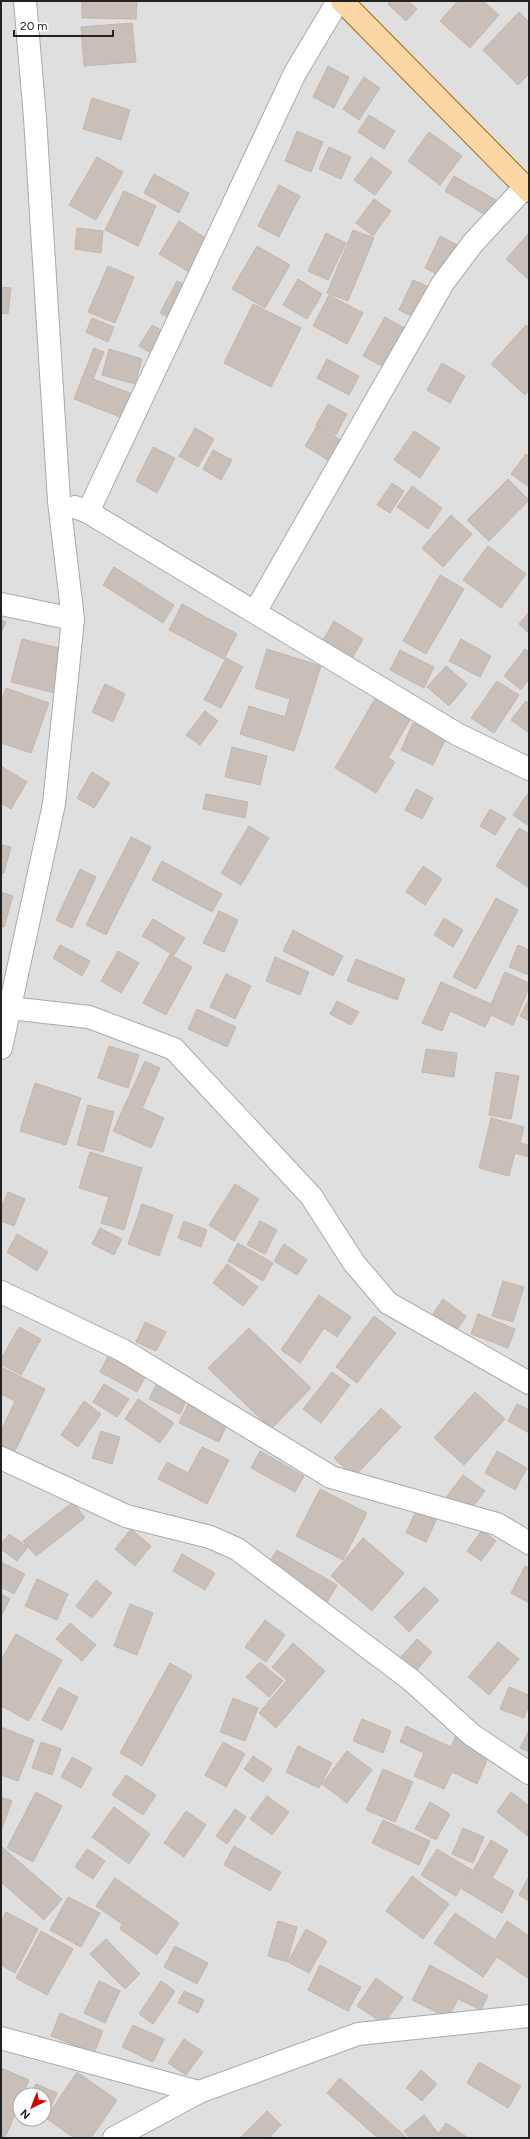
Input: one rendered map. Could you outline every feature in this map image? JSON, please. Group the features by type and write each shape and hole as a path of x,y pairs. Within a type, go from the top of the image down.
{"main road":[{"path":"342,1 527,189"}],"street":[{"path":"1,1048 5,1008 54,804 73,619 59,501 35,118 25,1"},
{"path":"88,512 295,73 338,1"},
{"path":"254,612 443,283 473,243 527,189"},
{"path":"59,501 88,512 457,734 529,769"},
{"path":"1,604 73,619"},
{"path":"5,1008 89,1017 174,1049 311,1196 354,1263 388,1303 529,1383"},
{"path":"1,1292 124,1351 331,1477 497,1524 529,1543"},
{"path":"1,1458 126,1516 210,1537 237,1548 411,1680 472,1734 529,1773"},
{"path":"114,2138 199,2092 358,2034 529,2016"},
{"path":"1,2038 199,2092"}],"shaded area":[{"path":"1,1 529,1 529,2138 1,2138"}],"building":[{"path":"82,1 137,1 136,19 82,18"},
{"path":"391,1 408,1 417,9 406,21 388,4"},
{"path":"458,1 483,1 499,15 470,48 440,21"},
{"path":"519,12 529,22 529,74 518,85 483,50"},
{"path":"132,23 136,62 84,66 81,27"},
{"path":"328,66 349,77 334,108 313,97"},
{"path":"364,77 380,88 359,120 343,109"},
{"path":"92,98 130,110 121,140 83,129"},
{"path":"369,115 395,131 384,149 358,132"},
{"path":"297,131 323,142 311,172 285,161"},
{"path":"429,132 462,156 440,185 408,161"},
{"path":"329,147 351,157 341,179 319,169"},
{"path":"97,157 123,172 96,220 69,205"},
{"path":"371,157 392,172 375,195 354,180"},
{"path":"154,174 189,193 179,213 144,193"},
{"path":"454,176 501,203 492,219 445,191"},
{"path":"279,185 300,196 279,237 258,226"},
{"path":"124,191 156,206 138,246 105,230"},
{"path":"374,199 391,211 373,236 356,223"},
{"path":"179,221 212,242 192,274 159,254"},
{"path":"77,228 103,231 101,253 75,249"},
{"path":"353,230 374,238 348,301 327,293"},
{"path":"326,233 346,243 328,280 308,271"},
{"path":"529,233 529,280 506,259"},
{"path":"440,236 465,249 449,280 425,268"},
{"path":"257,246 290,265 265,308 232,289"},
{"path":"108,266 134,277 115,323 88,312"},
{"path":"298,279 322,294 307,319 283,305"},
{"path":"413,280 434,289 420,320 399,310"},
{"path":"177,281 197,291 181,323 160,313"},
{"path":"1,287 11,288 8,314 1,313"},
{"path":"329,295 363,313 347,344 313,326"},
{"path":"253,304 301,328 271,387 224,363"},
{"path":"385,317 415,334 394,372 363,356"},
{"path":"92,318 114,327 108,342 86,332"},
{"path":"152,325 170,335 158,357 139,346"},
{"path":"526,325 529,328 529,390 525,395 491,364"},
{"path":"94,348 104,352 93,379 135,395 125,419 74,399"},
{"path":"109,349 142,359 135,384 102,375"},
{"path":"327,359 359,376 349,395 317,378"},
{"path":"442,363 465,376 450,403 427,390"},
{"path":"328,404 347,414 336,435 316,425"},
{"path":"317,426 356,449 344,470 305,446"},
{"path":"195,428 214,439 198,467 179,456"},
{"path":"414,431 440,448 420,478 394,460"},
{"path":"153,447 175,458 157,493 136,481"},
{"path":"213,450 232,460 221,480 203,469"},
{"path":"526,454 529,456 529,487 511,474"},
{"path":"508,479 529,500 489,541 467,520"},
{"path":"392,483 404,491 390,513 377,505"},
{"path":"412,486 442,508 428,529 397,507"},
{"path":"451,515 472,534 443,567 422,548"},
{"path":"488,546 526,574 501,608 463,580"},
{"path":"114,567 174,605 163,623 103,585"},
{"path":"440,575 464,589 426,654 403,641"},
{"path":"182,604 237,634 224,659 169,630"},
{"path":"529,612 529,633 519,624"},
{"path":"1,620 6,622 1,633"},
{"path":"334,621 363,639 350,662 320,645"},
{"path":"22,639 79,653 67,696 11,682"},
{"path":"461,639 491,656 480,677 449,661"},
{"path":"267,649 321,666 294,751 240,734 249,706 285,717 290,699 255,688"},
{"path":"525,649 529,652 529,679 521,690 504,676"},
{"path":"400,650 434,667 424,688 390,670"},
{"path":"226,658 243,667 221,708 204,700"},
{"path":"446,666 467,684 449,706 427,687"},
{"path":"497,681 519,695 494,733 471,718"},
{"path":"105,684 125,694 113,722 92,712"},
{"path":"6,688 49,703 31,753 1,743 1,701"},
{"path":"376,697 411,718 388,758 395,762 376,793 335,768"},
{"path":"526,701 529,703 529,733 511,720"},
{"path":"205,711 218,721 200,745 186,735"},
{"path":"413,723 446,738 433,765 401,750"},
{"path":"232,747 267,756 260,785 225,777"},
{"path":"1,766 27,782 11,809 1,803"},
{"path":"92,772 110,783 94,808 77,798"},
{"path":"416,789 433,798 422,819 405,810"},
{"path":"529,792 529,826 513,815"},
{"path":"206,794 248,802 245,818 203,809"},
{"path":"490,809 506,818 495,835 480,826"},
{"path":"249,826 269,838 241,885 221,873"},
{"path":"519,828 529,834 529,888 496,866"},
{"path":"131,837 151,847 106,935 86,925"},
{"path":"1,845 11,847 4,873 1,873"},
{"path":"162,861 222,894 212,912 152,880"},
{"path":"423,866 442,879 425,905 406,892"},
{"path":"80,869 96,877 72,928 56,920"},
{"path":"1,892 13,896 4,927 1,926"},
{"path":"496,898 518,910 476,989 453,977"},
{"path":"219,911 238,920 224,952 203,943"},
{"path":"444,918 463,930 453,947 434,935"},
{"path":"153,919 185,938 174,955 142,936"},
{"path":"293,930 343,956 333,976 283,951"},
{"path":"60,945 90,961 82,976 53,958"},
{"path":"518,945 529,950 529,975 509,967"},
{"path":"118,951 139,963 121,993 101,981"},
{"path":"170,954 192,967 166,1015 143,1003"},
{"path":"275,957 309,972 300,995 266,981"},
{"path":"356,959 405,979 397,1000 347,981"},
{"path":"505,972 529,983 529,988 513,1025 491,1015 485,1027 450,1011 442,1031 422,1023 441,982 491,1004"},
{"path":"226,974 251,986 235,1019 210,1007"},
{"path":"529,999 529,1021 520,1016"},
{"path":"337,1001 359,1012 351,1025 330,1014"},
{"path":"197,1009 236,1027 227,1047 188,1029"},
{"path":"109,1046 139,1055 128,1088 98,1078"},
{"path":"426,1049 457,1053 454,1077 422,1072"},
{"path":"145,1061 160,1068 142,1108 164,1118 151,1148 113,1131"},
{"path":"496,1072 519,1076 511,1119 489,1115"},
{"path":"35,1083 81,1098 66,1145 20,1131"},
{"path":"88,1105 114,1112 103,1152 77,1145"},
{"path":"491,1118 524,1127 520,1143 529,1145 529,1157 515,1153 509,1176 479,1168"},
{"path":"90,1152 142,1168 124,1230 101,1223 109,1197 79,1188"},
{"path":"235,1184 259,1199 234,1241 209,1225"},
{"path":"8,1192 25,1199 14,1226 1,1221 1,1208"},
{"path":"142,1204 173,1215 159,1256 128,1244"},
{"path":"184,1221 207,1230 201,1247 178,1238"},
{"path":"260,1221 277,1230 265,1254 247,1245"},
{"path":"100,1228 122,1239 114,1255 92,1244"},
{"path":"17,1234 48,1252 37,1271 7,1252"},
{"path":"238,1243 273,1263 263,1281 228,1261"},
{"path":"284,1244 307,1260 297,1275 274,1261"},
{"path":"227,1264 258,1287 243,1306 213,1283"},
{"path":"503,1281 524,1287 513,1322 492,1316"},
{"path":"319,1295 351,1317 337,1337 324,1328 300,1363 281,1350"},
{"path":"443,1299 466,1316 456,1331 433,1314"},
{"path":"478,1314 515,1329 508,1348 471,1334"},
{"path":"374,1316 396,1333 357,1383 336,1367"},
{"path":"145,1322 166,1332 156,1351 136,1342"},
{"path":"19,1327 41,1339 21,1375 1,1364 1,1359"},
{"path":"249,1328 311,1388 271,1429 208,1368"},
{"path":"111,1350 149,1370 137,1392 100,1372"},
{"path":"1,1367 45,1389 13,1455 1,1450 1,1431 15,1401 1,1394"},
{"path":"332,1372 350,1385 321,1423 303,1409"},
{"path":"158,1381 189,1395 180,1414 149,1399"},
{"path":"104,1384 129,1399 117,1417 93,1402"},
{"path":"475,1392 505,1419 464,1465 434,1438"},
{"path":"191,1398 230,1417 219,1442 179,1423"},
{"path":"138,1399 174,1423 160,1443 125,1419"},
{"path":"84,1401 101,1414 78,1447 61,1435"},
{"path":"517,1404 529,1410 529,1433 508,1421"},
{"path":"381,1408 401,1427 354,1477 334,1458"},
{"path":"101,1431 120,1437 112,1464 92,1458"},
{"path":"202,1447 229,1460 207,1504 158,1479 167,1462 188,1473"},
{"path":"260,1451 304,1476 295,1492 251,1468"},
{"path":"497,1451 527,1468 515,1490 485,1473"},
{"path":"463,1475 485,1491 466,1516 445,1499"},
{"path":"320,1489 367,1513 343,1560 296,1536"},
{"path":"73,1502 85,1518 36,1556 23,1541"},
{"path":"418,1507 438,1516 426,1542 406,1533"},
{"path":"131,1529 151,1546 135,1566 115,1549"},
{"path":"482,1530 496,1541 481,1561 467,1551"},
{"path":"9,1534 28,1547 17,1561 1,1549 1,1544"},
{"path":"363,1538 404,1573 372,1611 331,1576"},
{"path":"277,1550 337,1585 325,1606 264,1572"},
{"path":"182,1554 215,1573 205,1590 173,1571"},
{"path":"1,1562 25,1574 14,1594 1,1587"},
{"path":"525,1566 529,1568 529,1603 511,1593"},
{"path":"37,1579 68,1594 57,1620 25,1606"},
{"path":"96,1580 112,1593 92,1618 76,1606"},
{"path":"424,1587 439,1600 409,1632 394,1617"},
{"path":"1,1594 10,1599 1,1616"},
{"path":"130,1604 153,1613 137,1655 114,1646"},
{"path":"265,1620 285,1635 266,1662 245,1647"},
{"path":"70,1623 96,1645 82,1661 56,1639"},
{"path":"16,1634 62,1660 29,1721 1,1706 1,1660"},
{"path":"417,1639 432,1652 415,1672 400,1658"},
{"path":"498,1642 519,1659 489,1695 468,1677"},
{"path":"293,1643 325,1671 276,1728 259,1713 287,1680 272,1667"},
{"path":"260,1662 283,1681 269,1697 246,1677"},
{"path":"170,1663 192,1676 142,1766 120,1753"},
{"path":"59,1687 78,1697 62,1730 42,1720"},
{"path":"509,1687 529,1695 529,1705 524,1718 500,1709"},
{"path":"233,1698 258,1708 245,1741 220,1732"},
{"path":"362,1719 391,1731 383,1753 353,1741"},
{"path":"406,1726 451,1747 456,1735 491,1751 477,1784 452,1772 444,1789 414,1776 424,1753 400,1742"},
{"path":"1,1727 34,1740 18,1781 1,1775"},
{"path":"529,1730 529,1752 520,1748"},
{"path":"41,1742 61,1749 52,1775 32,1768"},
{"path":"223,1742 245,1754 226,1787 205,1775"},
{"path":"298,1746 332,1763 319,1788 286,1772"},
{"path":"347,1751 372,1770 347,1803 322,1784"},
{"path":"253,1756 272,1769 263,1782 244,1769"},
{"path":"72,1757 92,1768 81,1788 61,1777"},
{"path":"383,1769 413,1782 395,1822 366,1810"},
{"path":"126,1775 156,1795 143,1815 112,1795"},
{"path":"36,1792 62,1806 33,1862 7,1848"},
{"path":"511,1792 529,1806 528,1836 497,1812"},
{"path":"267,1796 289,1812 272,1835 250,1819"},
{"path":"1,1797 12,1801 1,1831"},
{"path":"430,1802 450,1814 436,1840 415,1829"},
{"path":"114,1807 150,1834 129,1864 92,1837"},
{"path":"235,1809 246,1817 227,1844 216,1836"},
{"path":"186,1811 206,1825 184,1857 164,1843"},
{"path":"383,1820 430,1841 419,1865 372,1843"},
{"path":"463,1828 484,1837 473,1863 452,1854"},
{"path":"491,1840 508,1850 492,1878 514,1891 502,1913 462,1889"},
{"path":"1,1846 62,1899 44,1920 1,1882"},
{"path":"234,1846 281,1872 270,1891 224,1865"},
{"path":"87,1849 105,1861 93,1879 75,1867"},
{"path":"437,1849 472,1870 456,1896 421,1875"},
{"path":"412,1876 449,1904 423,1939 386,1911"},
{"path":"529,1876 529,1901 519,1895"},
{"path":"115,1878 179,1923 157,1955 120,1929 122,1924 96,1906"},
{"path":"68,1897 100,1913 81,1947 50,1930"},
{"path":"6,1912 38,1929 15,1973 1,1965 1,1922"},
{"path":"455,1913 495,1940 507,1921 529,1936 529,1979 497,1957 483,1977 434,1943"},
{"path":"278,1921 297,1927 287,1962 268,1956"},
{"path":"306,1929 327,1941 309,1973 288,1962"},
{"path":"41,1931 73,1949 47,1995 16,1978"},
{"path":"106,1939 140,1974 125,1989 90,1954"},
{"path":"175,1946 208,1963 197,1984 164,1967"},
{"path":"320,1965 361,1987 348,2011 308,1990"},
{"path":"430,1965 488,1996 481,2010 458,1999 448,2018 412,2000"},
{"path":"376,1978 403,1997 384,2024 357,2006"},
{"path":"99,1981 120,1991 105,2023 84,2013"},
{"path":"161,1981 175,1991 153,2024 139,2014"},
{"path":"184,1991 204,2000 198,2013 178,2003"},
{"path":"60,2013 103,2031 94,2053 51,2036"},
{"path":"133,2025 164,2039 153,2062 122,2047"},
{"path":"184,2039 203,2052 186,2075 168,2063"},
{"path":"479,2062 521,2086 508,2108 467,2083"},
{"path":"1,2068 29,2080 26,2087 12,2087 12,2121 5,2138 1,2138"},
{"path":"421,2070 437,2084 422,2101 406,2088"},
{"path":"77,2072 117,2100 91,2138 74,2138 52,2122 52,2109"},
{"path":"340,2078 406,2137 378,2138 327,2093"},
{"path":"36,2084 43,2087 35,2087"},
{"path":"52,2091 57,2093 52,2104"},
{"path":"267,2111 281,2125 269,2138 240,2138"},
{"path":"424,2115 438,2133 432,2138 410,2138 404,2131"},
{"path":"446,2123 468,2138 435,2138"}]}
